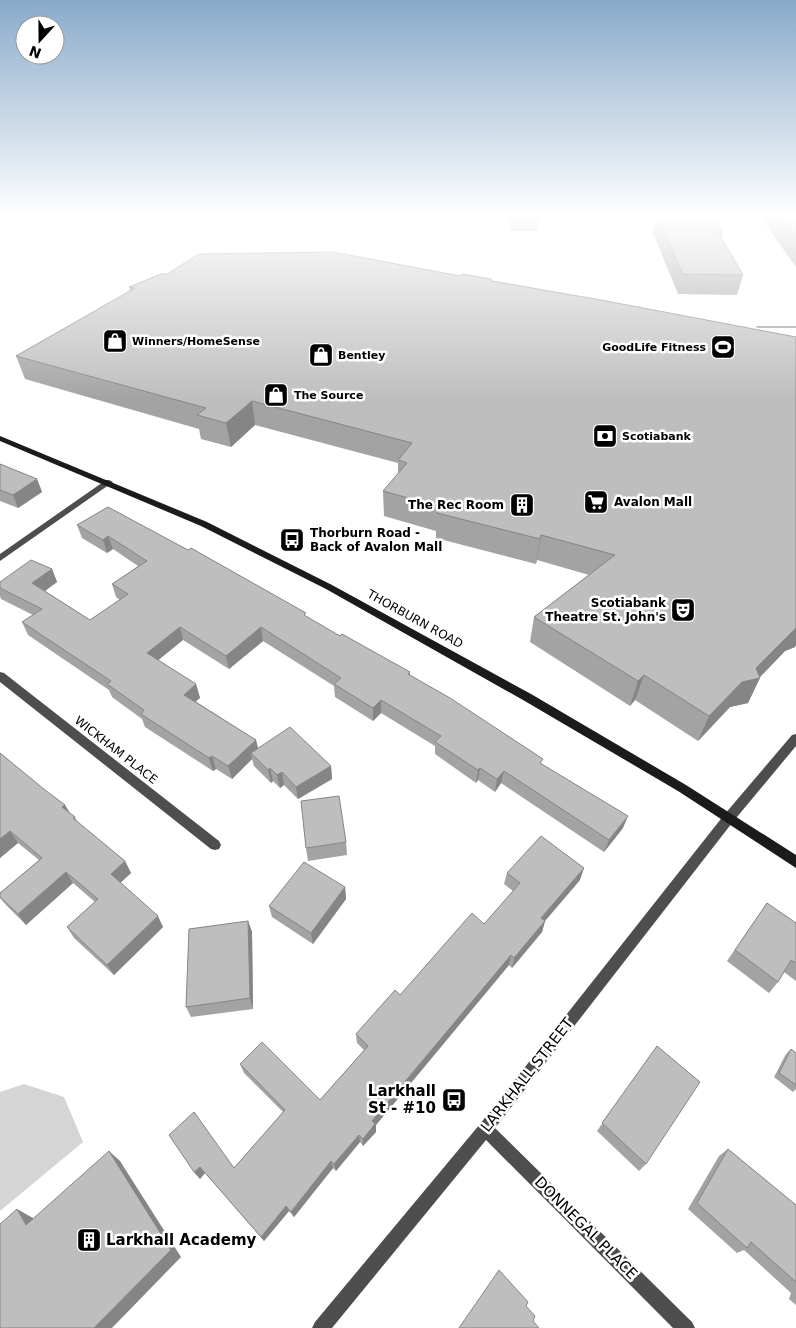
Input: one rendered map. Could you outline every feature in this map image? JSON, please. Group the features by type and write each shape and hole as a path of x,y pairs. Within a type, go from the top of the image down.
{"main road":[{"name":"THORBURN ROAD","path":"0,438 109,482 228,535 329,588 535,701 682,788 796,862"}],"street":[{"path":"0,558 109,482"},
{"name":"WICKHAM PLACE","path":"0,676 215,845"},
{"name":"LARKHALL STREET","path":"321,1328 485,1129 728,818 796,738"},
{"name":"DONNEGAL PLACE","path":"485,1129 686,1328"}],"shaded area":[{"path":"24,1084 64,1097 83,1142 0,1211 0,1092"}],"building":[{"name":"Avalon Mall","path":"156,276 473,276 796,337 796,628 756,668 760,678 742,682 709,716 644,675 638,681 534,617 615,555 541,535 540,539 437,513 441,507 383,491 407,463 398,460 412,443 252,401 226,423 197,415 206,408 16,356 135,288 129,287"},
{"path":"0,464 37,479 13,495 0,490"},
{"path":"108,507 188,550 191,548 306,613 304,615 340,636 342,634 410,672 408,674 450,698 543,759 540,763 628,816 609,840 504,771 497,779 480,768 478,770 435,742 441,736 381,700 373,708 334,684 341,678 261,627 226,656 180,627 147,653 196,684 184,695 256,740 228,766 212,756 209,758 141,714 144,710 107,684 111,681 22,622 42,609 0,588 0,582 31,560 52,569 32,583 90,620 128,594 112,584 147,561 108,536 103,540 77,525"},
{"path":"290,727 331,766 296,787 282,772 277,775 270,768 268,770 251,753"},
{"path":"0,753 65,805 62,807 75,817 73,818 125,861 111,874 158,916 107,965 67,927 98,899 66,872 18,914 0,897 0,893 42,858 10,831 0,839"},
{"path":"339,796 346,842 306,848 301,801"},
{"path":"541,836 584,868 541,918 545,921 514,958 511,955 372,1121 375,1124 363,1139 359,1135 334,1164 331,1161 291,1212 286,1206 261,1237 200,1167 194,1172 169,1135 194,1112 234,1168 285,1110 240,1064 262,1042 320,1100 368,1046 356,1034 395,990 400,995 472,913 484,924 520,883 507,873"},
{"path":"304,862 345,887 311,933 269,906"},
{"path":"767,903 796,923 796,963 791,960 778,982 735,950"},
{"path":"248,921 250,998 186,1007 189,929"},
{"path":"657,1046 700,1082 646,1164 602,1123"},
{"path":"791,1049 796,1053 796,1085 779,1073"},
{"path":"728,1149 796,1205 796,1282 751,1242 747,1248 697,1203"},
{"name":"Larkhall Academy","path":"109,1151 171,1250 94,1328 0,1328 0,1224 17,1209 26,1225"},
{"path":"499,1270 528,1302 526,1306 535,1316 533,1321 539,1328 459,1328"}],"waterway":[{"path":"758,327 796,327"}],"place":[{"name":"Winners/HomeSense","path":"115,341"},
{"name":"GoodLife Fitness","path":"723,347"},
{"name":"Bentley","path":"321,355"},
{"name":"The Source","path":"276,395"},
{"name":"Scotiabank","path":"605,436"},
{"name":"Avalon Mall","path":"596,502"},
{"name":"The Rec Room","path":"522,505"},
{"name":"Thorburn Road - Back of Avalon Mall","path":"292,540"},
{"name":"Scotiabank Theatre St. John's","path":"683,610"},
{"name":"Larkhall St - #10","path":"454,1100"},
{"name":"Larkhall Academy","path":"89,1240"}]}
